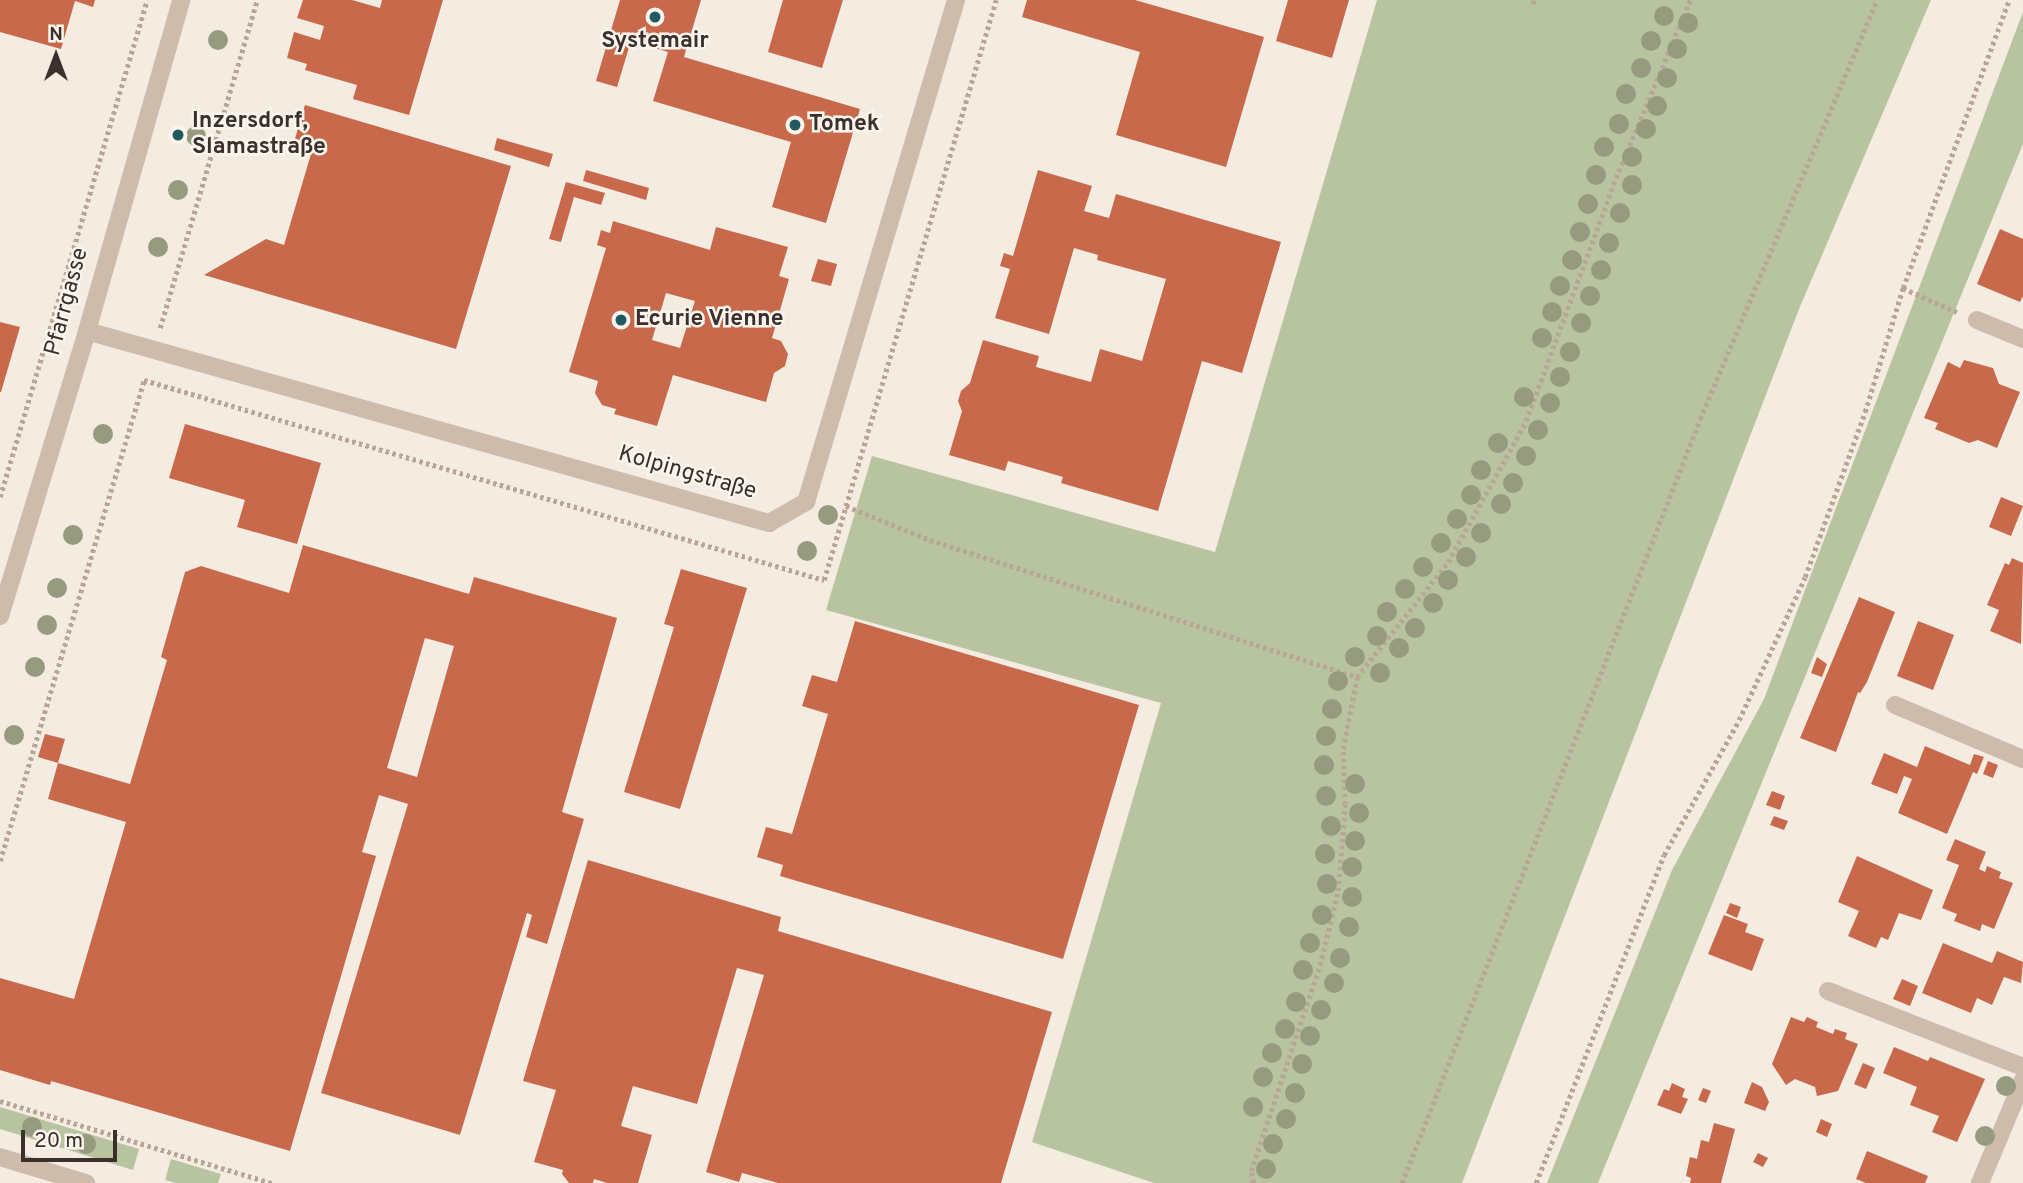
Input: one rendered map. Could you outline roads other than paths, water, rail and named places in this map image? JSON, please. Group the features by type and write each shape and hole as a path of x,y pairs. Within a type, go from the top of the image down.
{"street":[{"name":"Pfarrgasse","path":"0,616 87,331 181,0"},
{"name":"Kolpingstraße","path":"87,331 769,523 806,502 956,0"},
{"path":"1978,320 2023,339"},
{"path":"1895,705 2023,759"},
{"path":"1828,991 2023,1067"},
{"path":"1980,1183 2023,1080"},
{"path":"0,1157 86,1183"}],"place":[{"name":"Systemair","path":"655,17"},
{"name":"Tomek","path":"795,125"},
{"name":"Inzersdorf, Slamastraße","path":"178,135"},
{"name":"Ecurie Vienne","path":"621,320"}]}
